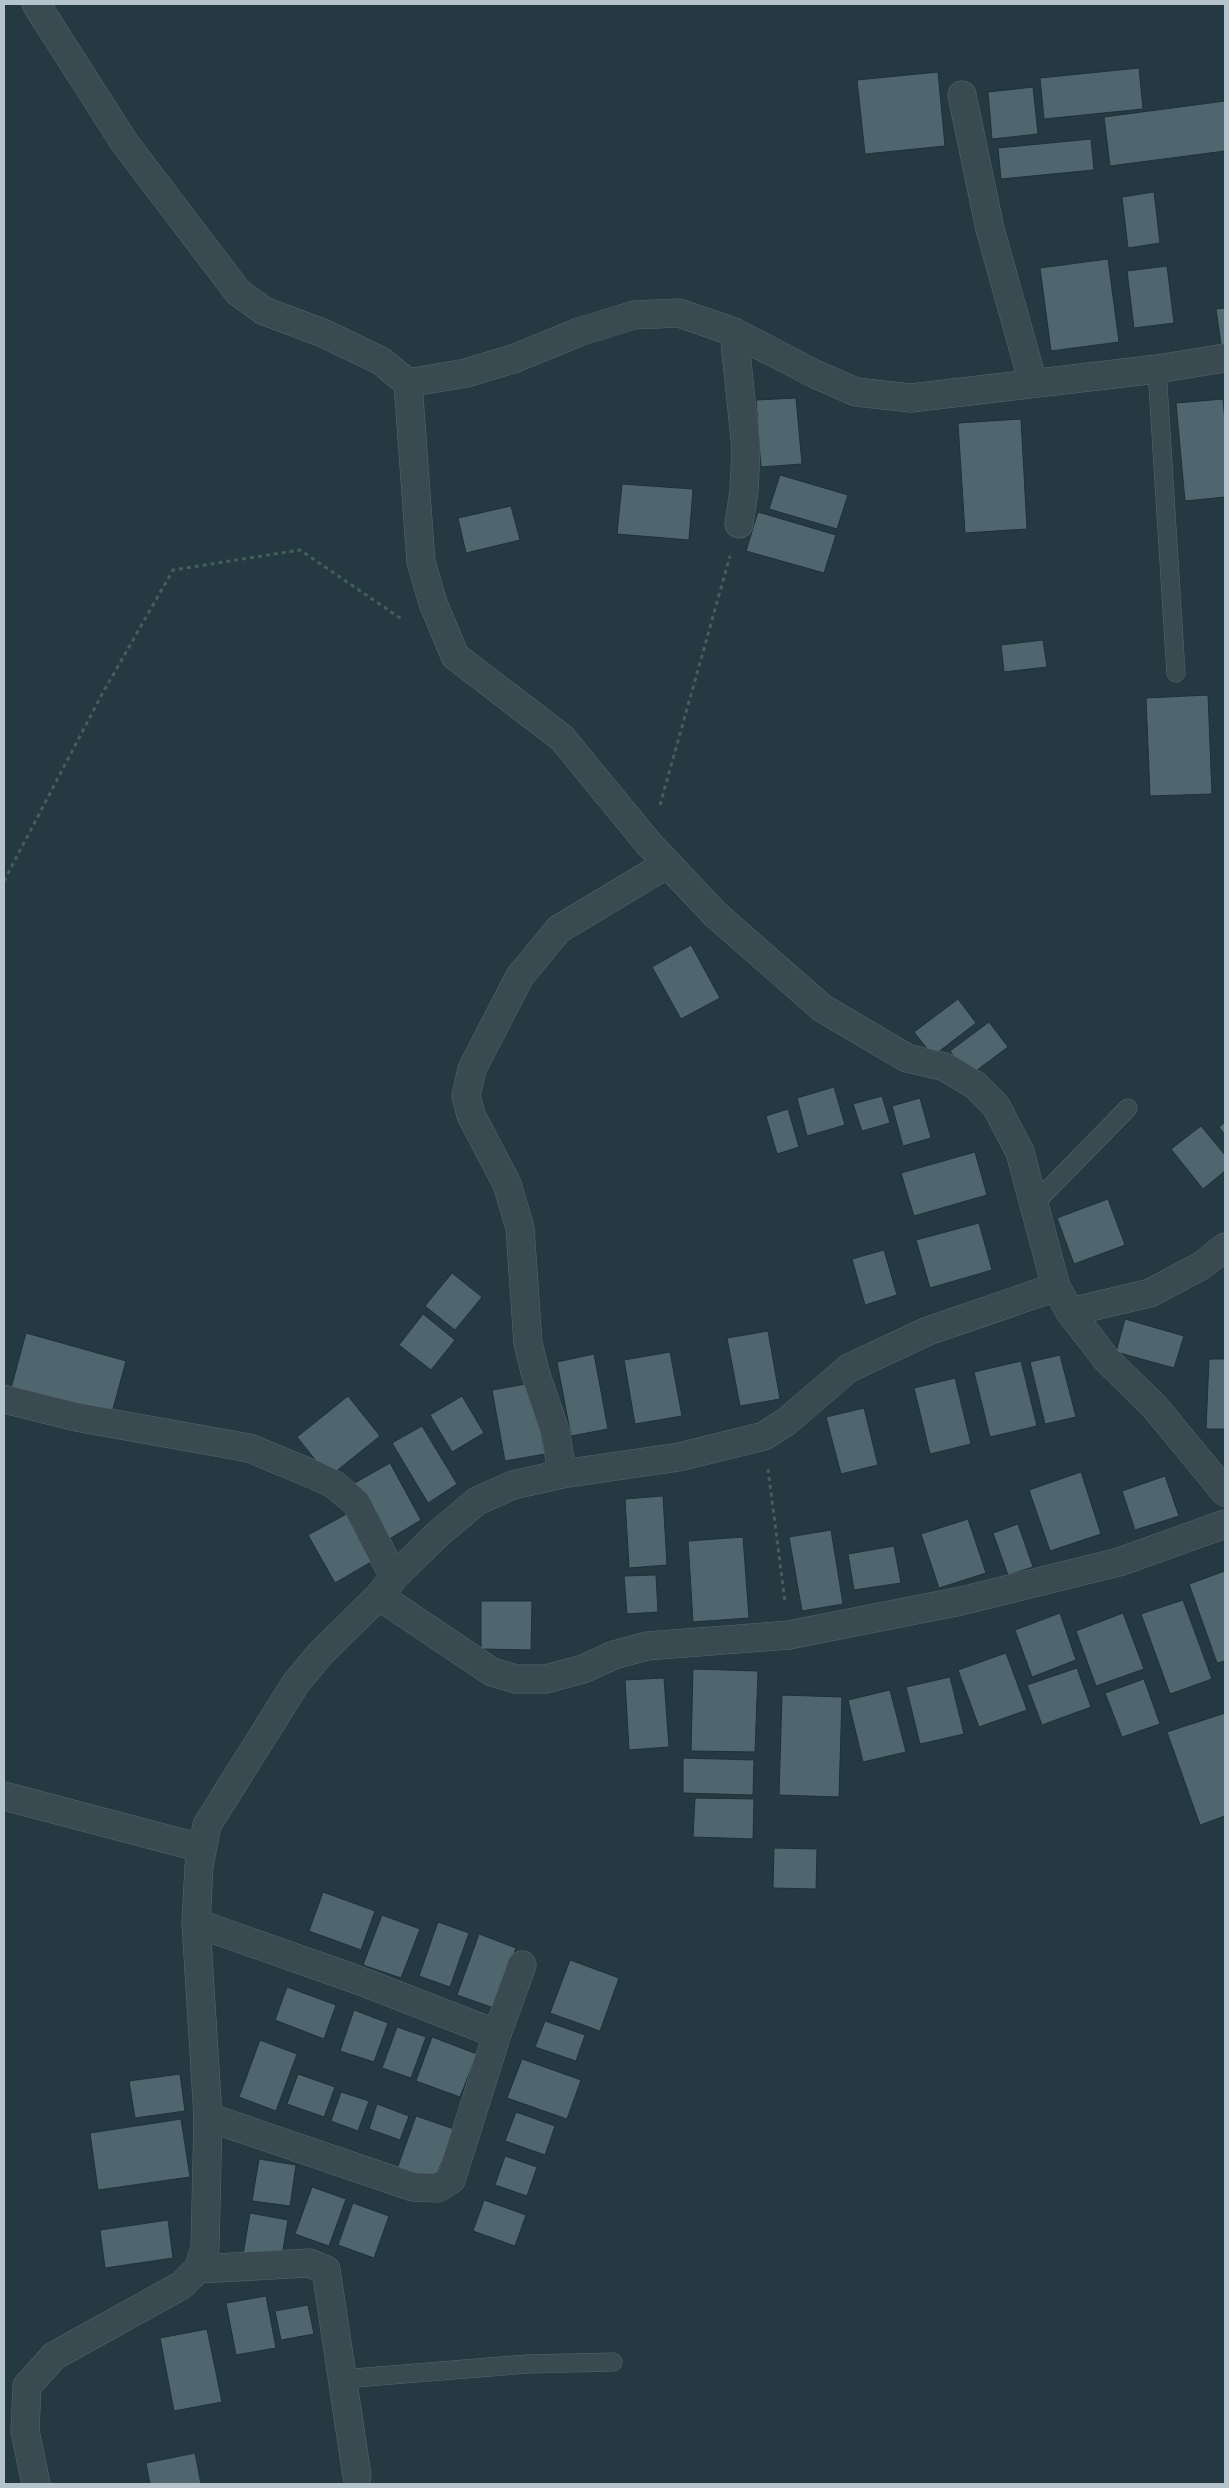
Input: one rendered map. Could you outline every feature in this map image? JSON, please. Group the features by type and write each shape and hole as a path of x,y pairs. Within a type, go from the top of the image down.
{"street":[{"path":"36,4 124,142 238,292 264,311 323,333 381,361 408,383 421,562 433,603 455,656 562,738 658,854 715,914 822,1008 908,1058 945,1067 976,1085 996,1106 1020,1152 1056,1286 1070,1312 1107,1360 1154,1406 1225,1492"},
{"path":"962,95 990,229 1033,384"},
{"path":"408,383 466,373 513,359 580,332 634,315 679,313 734,332 815,374 856,392 911,398 1157,369 1225,358"},
{"path":"734,332 746,449 744,491 739,524"},
{"path":"562,1474 556,1434 535,1372 528,1343 520,1228 507,1184 470,1115 466,1096 472,1069 520,976 559,929 658,854"},
{"path":"1070,1312 1150,1293 1201,1266 1225,1247"},
{"path":"36,2484 25,2431 27,2386 54,2356 182,2285 198,2269 205,2248 208,2117 196,1923 201,1848 207,1825 296,1683 321,1653 438,1534 478,1501 513,1485 562,1474 679,1457 764,1436 786,1422 849,1368 928,1331 1056,1286"},
{"path":"4,1399 76,1417 249,1448 335,1485 356,1502 386,1586 438,1635 469,1658 492,1672 516,1678 546,1679 583,1668 614,1655 647,1646 789,1635 961,1602 1110,1564 1225,1524"},
{"path":"4,1796 201,1848"},
{"path":"196,1923 358,1980 497,2034"},
{"path":"208,2117 413,2187 438,2188 451,2180 497,2034 522,1965"},
{"path":"198,2269 309,2263 326,2270 357,2476"}],"lane":[{"path":"1157,369 1176,673"},
{"path":"1034,1204 1128,1108"},
{"path":"342,2379 527,2364 614,2362"}],"path":[{"path":"658,854 739,524"},
{"path":"4,881 101,696 173,570 300,550 406,622"},
{"path":"764,1436 789,1635"}],"building":[{"path":"1139,68 1143,109 1044,119 1040,78"},
{"path":"938,72 945,146 865,154 857,80"},
{"path":"1033,87 1038,134 992,139 988,92"},
{"path":"1225,101 1225,151 1110,166 1104,117"},
{"path":"1091,139 1094,170 1001,179 998,148"},
{"path":"1154,192 1160,243 1128,248 1122,197"},
{"path":"1108,259 1119,342 1051,351 1040,268"},
{"path":"1167,266 1174,323 1134,328 1127,271"},
{"path":"1225,308 1225,345 1221,345 1216,309"},
{"path":"796,398 802,464 761,467 756,400"},
{"path":"1223,399 1225,423 1225,497 1185,501 1176,403"},
{"path":"1021,419 1027,529 965,533 958,423"},
{"path":"780,475 848,495 837,529 769,509"},
{"path":"622,484 693,489 689,540 617,534"},
{"path":"511,506 520,540 466,553 458,518"},
{"path":"758,512 836,535 824,573 746,551"},
{"path":"1043,640 1047,667 1004,672 1001,645"},
{"path":"1208,695 1212,794 1150,796 1146,698"},
{"path":"691,945 720,998 681,1019 652,967"},
{"path":"958,999 976,1023 933,1056 914,1032"},
{"path":"989,1022 1008,1047 969,1076 950,1051"},
{"path":"834,1087 845,1125 807,1136 797,1098"},
{"path":"882,1096 890,1123 862,1131 853,1104"},
{"path":"920,1098 931,1138 903,1146 892,1106"},
{"path":"788,1109 799,1147 777,1154 766,1116"},
{"path":"1225,1122 1225,1135 1219,1127"},
{"path":"1201,1126 1225,1155 1225,1171 1203,1189 1171,1149"},
{"path":"975,1152 987,1195 914,1216 901,1173"},
{"path":"1108,1199 1125,1245 1074,1264 1057,1218"},
{"path":"979,1223 992,1270 930,1288 916,1240"},
{"path":"884,1250 897,1295 865,1305 852,1259"},
{"path":"452,1273 482,1297 455,1330 425,1306"},
{"path":"423,1314 455,1340 431,1370 399,1345"},
{"path":"1125,1319 1184,1336 1174,1368 1116,1352"},
{"path":"768,1331 780,1399 740,1406 727,1338"},
{"path":"26,1333 126,1361 110,1420 10,1392"},
{"path":"670,1352 682,1416 635,1424 624,1360"},
{"path":"594,1354 608,1429 571,1436 557,1362"},
{"path":"1060,1355 1076,1417 1045,1424 1030,1362"},
{"path":"1209,1359 1225,1359 1225,1429 1206,1429"},
{"path":"1021,1361 1037,1426 990,1437 974,1372"},
{"path":"955,1378 971,1444 930,1454 914,1388"},
{"path":"532,1383 545,1454 505,1461 492,1390"},
{"path":"348,1396 380,1436 329,1477 297,1437"},
{"path":"462,1396 484,1433 452,1452 430,1415"},
{"path":"864,1408 878,1465 841,1474 826,1417"},
{"path":"422,1426 457,1484 428,1503 392,1443"},
{"path":"390,1463 421,1520 386,1541 353,1484"},
{"path":"1081,1472 1101,1534 1050,1551 1029,1490"},
{"path":"1165,1476 1179,1516 1135,1530 1122,1491"},
{"path":"663,1496 667,1565 629,1568 625,1499"},
{"path":"352,1511 378,1558 335,1583 308,1535"},
{"path":"968,1519 986,1573 939,1588 921,1534"},
{"path":"1018,1524 1033,1567 1008,1575 993,1533"},
{"path":"831,1530 843,1604 802,1611 789,1537"},
{"path":"743,1537 749,1618 693,1622 688,1541"},
{"path":"894,1546 901,1583 854,1590 848,1554"},
{"path":"1225,1571 1225,1661 1217,1663 1189,1584"},
{"path":"656,1575 658,1612 627,1614 624,1576"},
{"path":"1183,1600 1212,1679 1170,1694 1141,1614"},
{"path":"481,1601 532,1601 531,1650 481,1649"},
{"path":"1060,1613 1076,1660 1032,1677 1015,1630"},
{"path":"1123,1613 1144,1669 1096,1686 1076,1631"},
{"path":"1006,1653 1027,1710 979,1727 958,1670"},
{"path":"1077,1668 1091,1707 1042,1725 1027,1685"},
{"path":"693,1669 758,1671 755,1752 691,1751"},
{"path":"950,1677 964,1734 920,1744 906,1687"},
{"path":"664,1678 669,1747 629,1750 625,1680"},
{"path":"1144,1679 1160,1724 1122,1737 1105,1693"},
{"path":"890,1690 906,1752 863,1762 848,1700"},
{"path":"782,1695 842,1697 839,1797 779,1795"},
{"path":"1225,1713 1225,1816 1200,1825 1167,1732"},
{"path":"683,1758 754,1760 753,1795 683,1793"},
{"path":"695,1798 754,1799 753,1839 693,1837"},
{"path":"774,1848 817,1849 816,1889 773,1888"},
{"path":"323,1892 375,1911 361,1950 309,1931"},
{"path":"382,1915 420,1929 401,1978 363,1965"},
{"path":"438,1922 469,1933 450,1987 419,1976"},
{"path":"479,1934 516,1948 494,2008 457,1995"},
{"path":"570,1960 619,1978 600,2031 550,2013"},
{"path":"287,1987 336,2005 324,2039 275,2020"},
{"path":"354,2010 388,2023 374,2062 340,2051"},
{"path":"545,2021 585,2035 576,2061 535,2047"},
{"path":"397,2027 426,2037 411,2078 382,2068"},
{"path":"432,2037 477,2054 460,2097 416,2081"},
{"path":"260,2040 297,2054 276,2111 239,2097"},
{"path":"522,2059 581,2080 567,2119 507,2098"},
{"path":"180,2074 185,2111 135,2118 129,2081"},
{"path":"298,2074 335,2087 324,2117 287,2104"},
{"path":"341,2092 369,2101 358,2131 331,2121"},
{"path":"377,2104 409,2116 400,2140 369,2129"},
{"path":"516,2112 555,2126 545,2155 505,2141"},
{"path":"416,2116 454,2129 434,2183 397,2169"},
{"path":"181,2119 190,2177 98,2190 90,2133"},
{"path":"505,2156 537,2167 527,2196 495,2185"},
{"path":"259,2159 296,2165 290,2206 252,2201"},
{"path":"312,2187 346,2199 329,2246 295,2234"},
{"path":"484,2200 526,2215 515,2246 473,2231"},
{"path":"353,2203 389,2216 374,2258 338,2245"},
{"path":"250,2213 288,2220 281,2261 243,2255"},
{"path":"168,2220 173,2258 105,2268 100,2230"},
{"path":"266,2296 276,2348 236,2355 226,2303"},
{"path":"308,2305 314,2334 281,2340 275,2311"},
{"path":"207,2329 222,2402 174,2411 160,2338"},
{"path":"195,2453 201,2484 150,2484 146,2463"}]}
